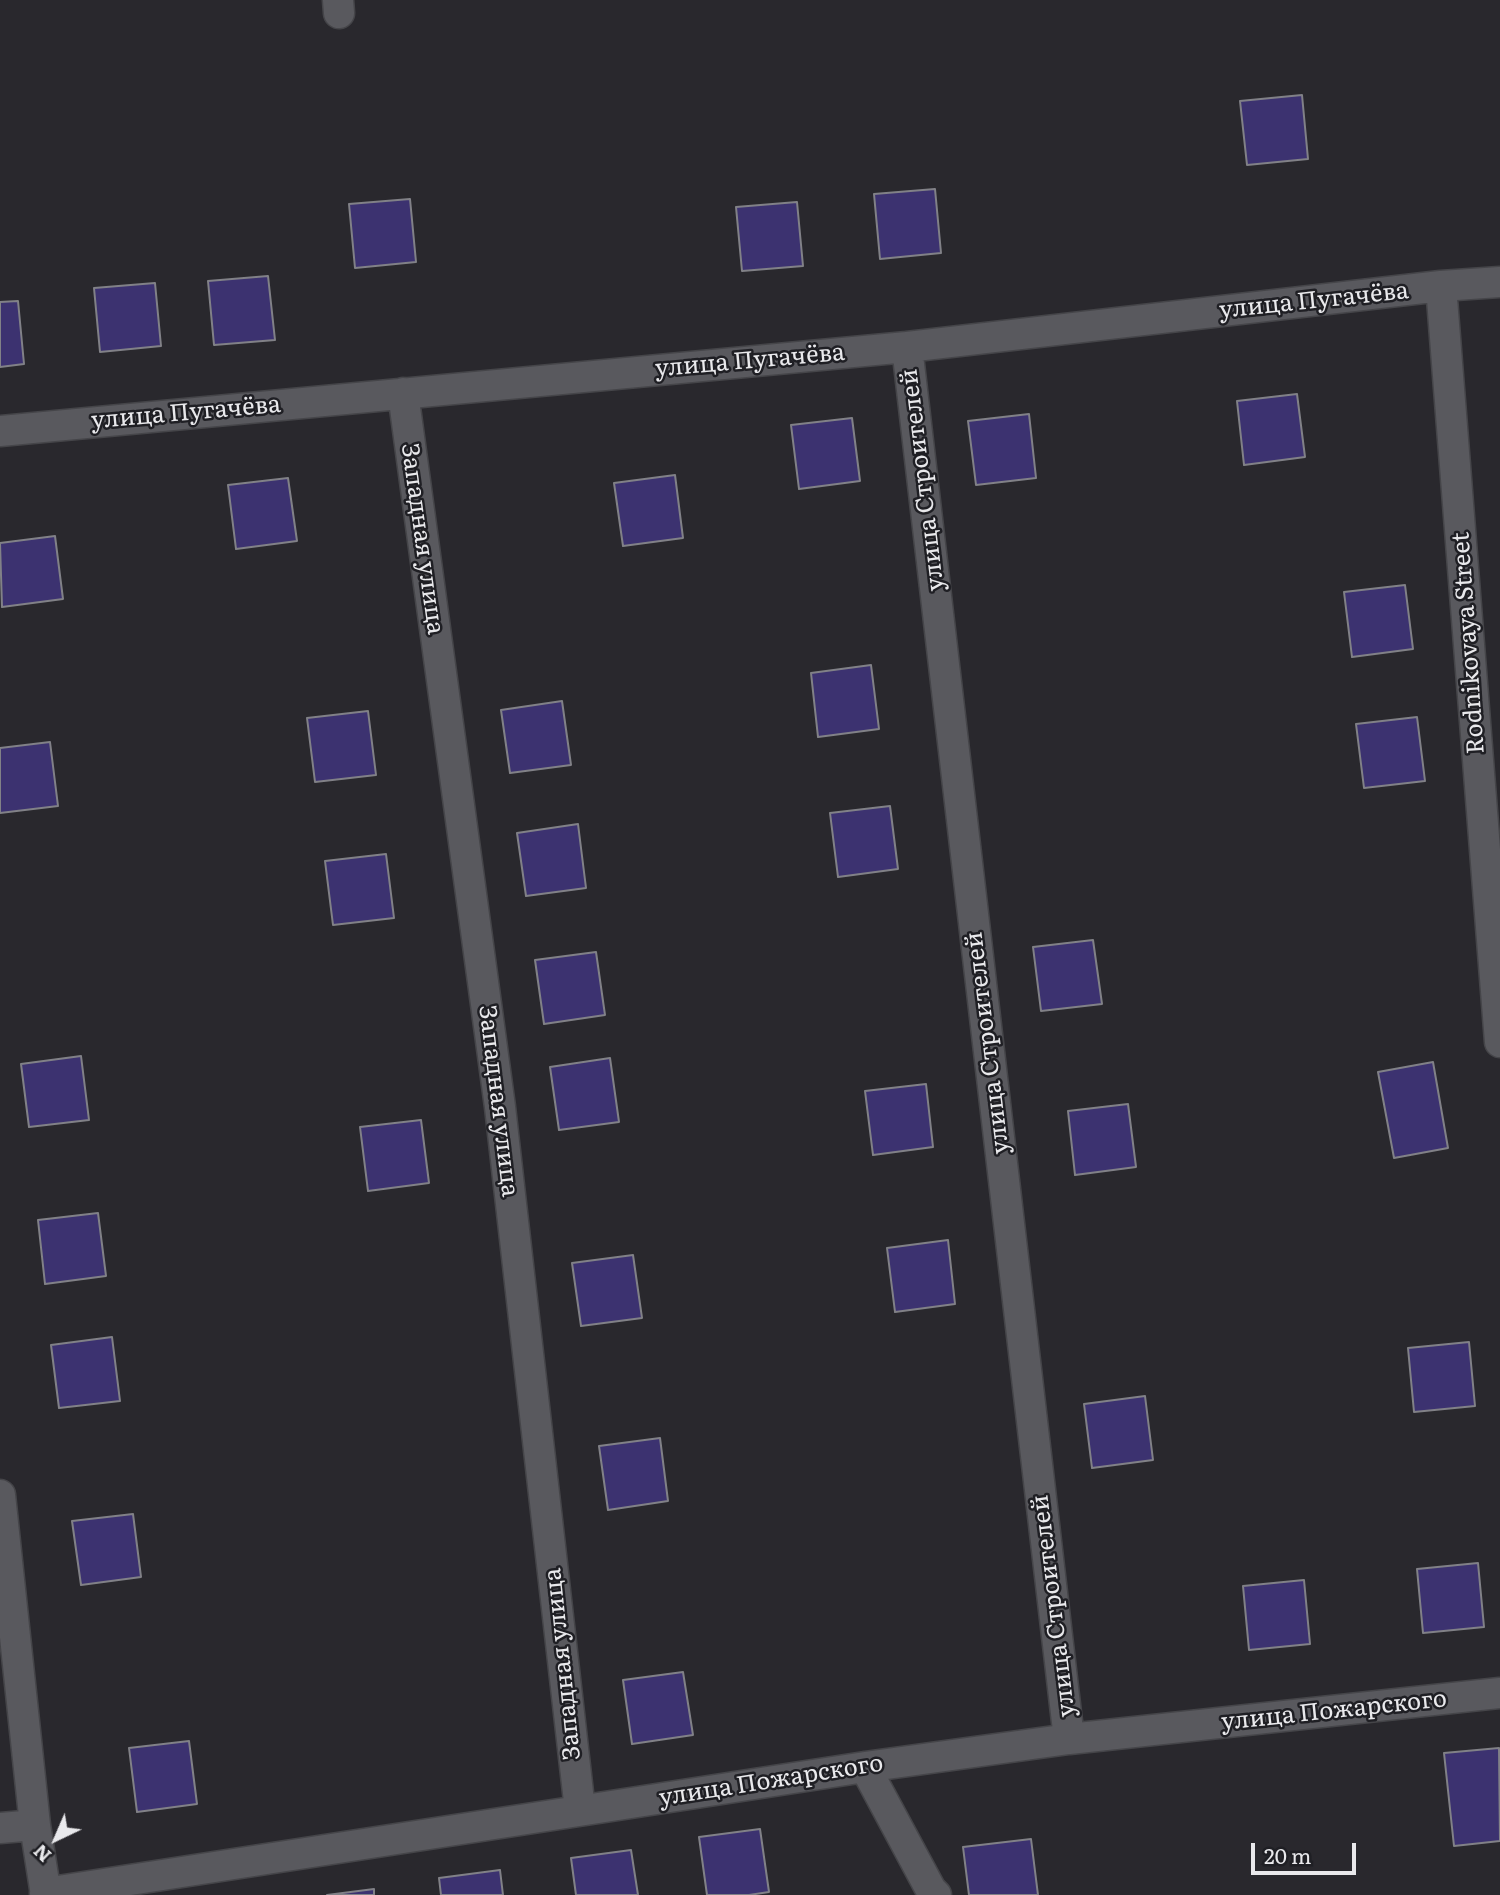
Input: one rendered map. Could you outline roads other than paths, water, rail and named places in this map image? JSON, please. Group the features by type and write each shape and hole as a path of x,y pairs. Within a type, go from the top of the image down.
{"street":[{"name":"улица Пугачёва","path":"0,431 907,346 1441,286 1500,282"},
{"name":"Rodnikovaya Street","path":"1441,286 1500,1042"},
{"name":"улица Строителей","path":"907,346 1069,1739"},
{"name":"Западная улица","path":"402,393 500,1107 580,1810"},
{"path":"0,1495 35,1825 46,1894"},
{"name":"улица Пожарского","path":"46,1894 865,1767 1069,1739 1500,1693"},
{"path":"865,1767 936,1895"},
{"path":"0,1828 35,1825"}]}
